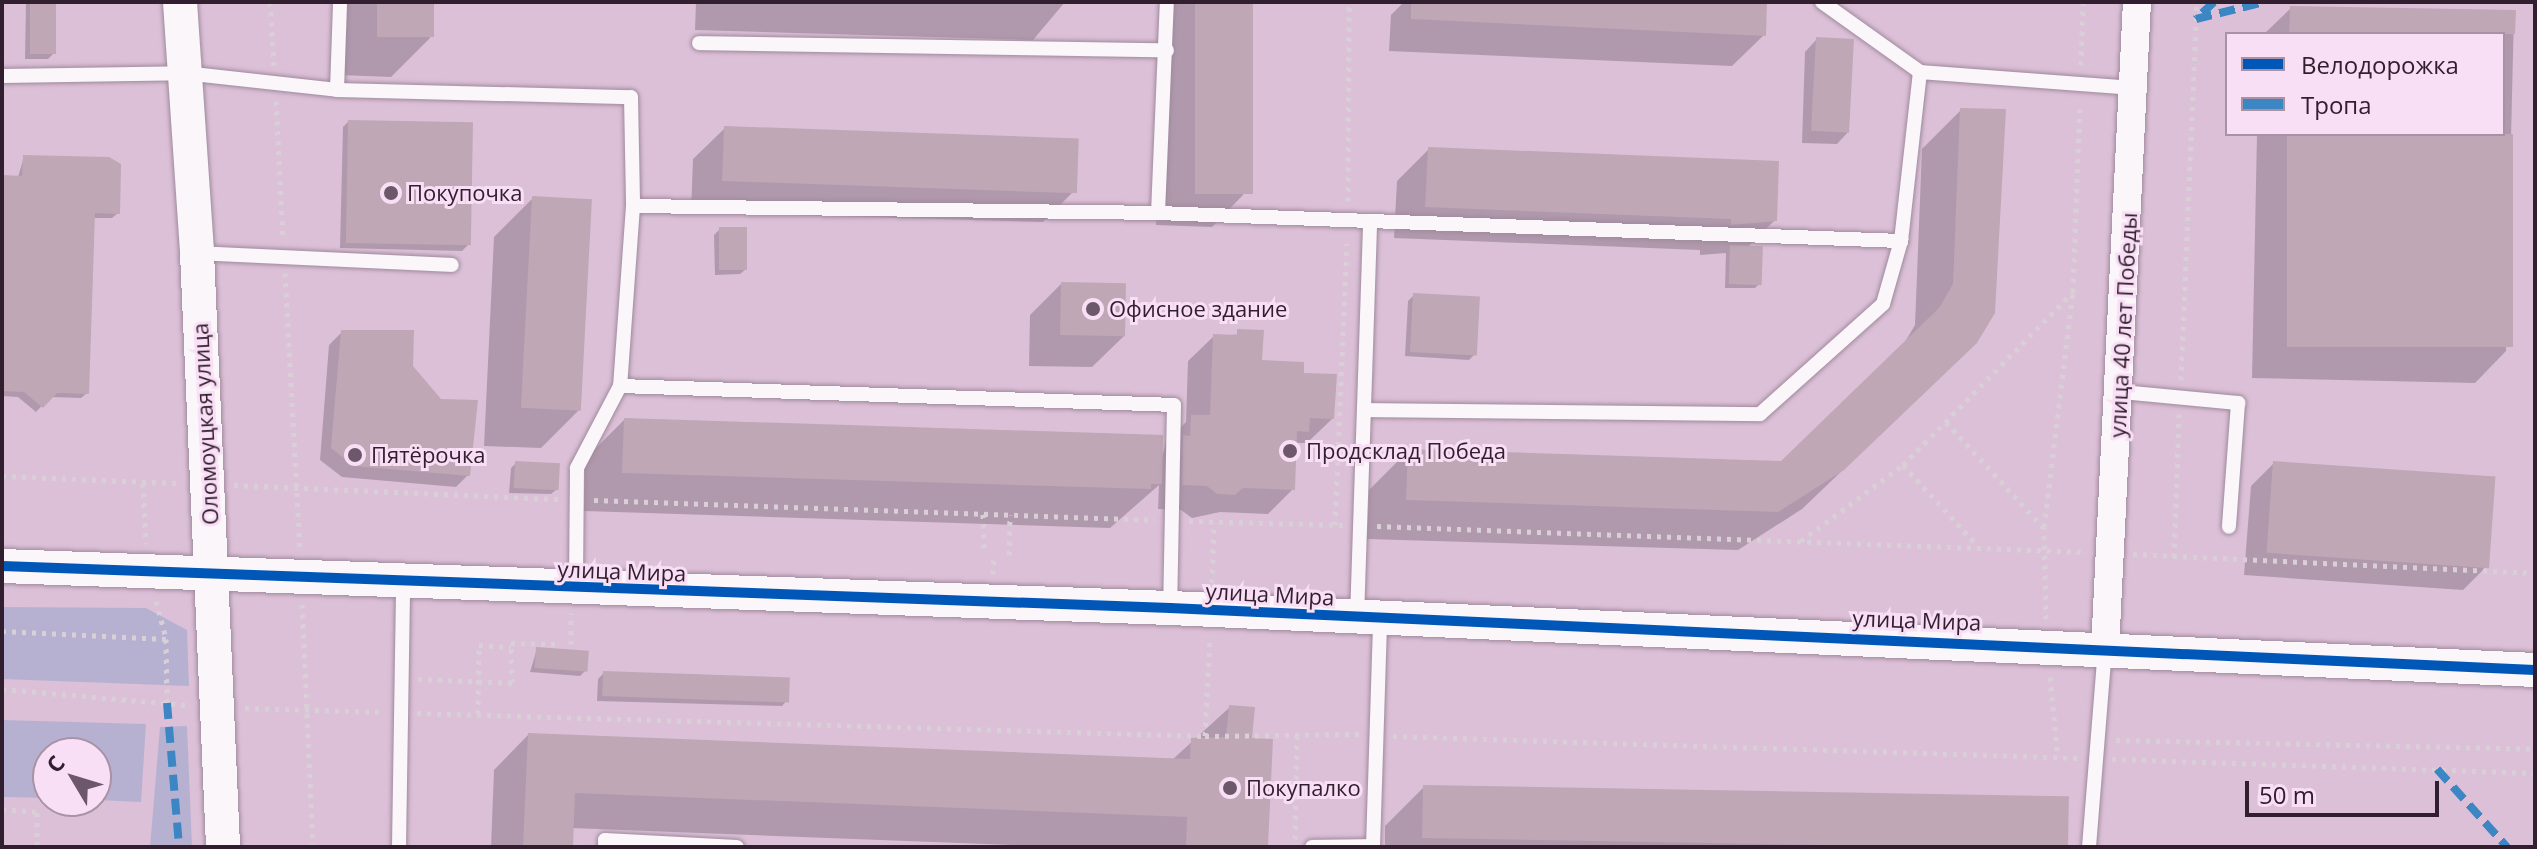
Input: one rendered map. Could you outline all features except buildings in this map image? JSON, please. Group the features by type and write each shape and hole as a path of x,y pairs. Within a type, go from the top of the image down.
{"street":[{"name":"Оломоуцкая улица","path":"180,2 197,253 212,570 214,706 223,847"},
{"name":"улица 40 лет Победы","path":"2105,649 2121,392 2137,2"},
{"name":"улица Мира","path":"2,566 212,570 576,590 1170,608 2535,670"}],"lane":[{"path":"337,90 340,2"},
{"path":"1158,213 1167,2"},
{"path":"1822,2 1920,72 2133,88"},
{"path":"699,43 1167,50"},
{"path":"1366,410 1760,414 1883,304 1901,241 1920,72"},
{"path":"2,76 184,73 337,90 631,97 633,206 620,386 577,468 576,590"},
{"path":"633,206 1158,213 1901,241"},
{"path":"1312,847 1373,846 1377,735 1362,525 1370,222"},
{"path":"197,253 452,265"},
{"path":"620,386 1174,405 1170,608"},
{"path":"2121,392 2238,403 2229,527"},
{"path":"399,847 403,582"},
{"path":"2089,847 2092,758 2105,649"},
{"path":"605,847 605,840 737,847"}],"path":[{"path":"270,2 302,576 304,709 313,847"},
{"path":"1335,525 1348,221 1349,2"},
{"path":"2046,551 2044,527 2073,292 2083,2"},
{"path":"2174,557 2197,2"},
{"path":"1800,542 1903,465 2073,292"},
{"path":"1946,422 2044,527"},
{"path":"1903,465 1978,546"},
{"path":"2,476 207,483 297,490 1170,521 1978,546 2535,573"},
{"path":"983,514 984,554"},
{"path":"1009,555 1010,515"},
{"path":"2,631 166,639 167,703"},
{"path":"478,714 479,645 560,644"},
{"path":"402,679 512,683 511,647"},
{"path":"2,689 214,706 402,713 1205,736 1297,732 2535,773"},
{"path":"1294,847 1297,732"},
{"path":"2095,740 2535,749"},
{"path":"2,809 37,812 37,847"}],"shaded area":[{"path":"2,607 146,608 187,630 189,686 2,679"},
{"path":"2,720 146,724 141,802 112,801 112,737 32,737 32,798 2,797"},
{"path":"187,726 192,847 150,847 160,727"}],"marked path":[{"path":"2214,2 2196,19 2264,2"},
{"path":"167,703 179,847"},
{"path":"2437,769 2507,847"}],"cycle path":[{"path":"2,566 1170,608 2535,670"}],"place":[{"name":"Покупочка","path":"391,193"},
{"name":"Офисное здание","path":"1093,309"},
{"name":"Продсклад Победа","path":"1290,451"},
{"name":"Пятёрочка","path":"355,455"},
{"name":"Покупалко","path":"1230,788"}]}
